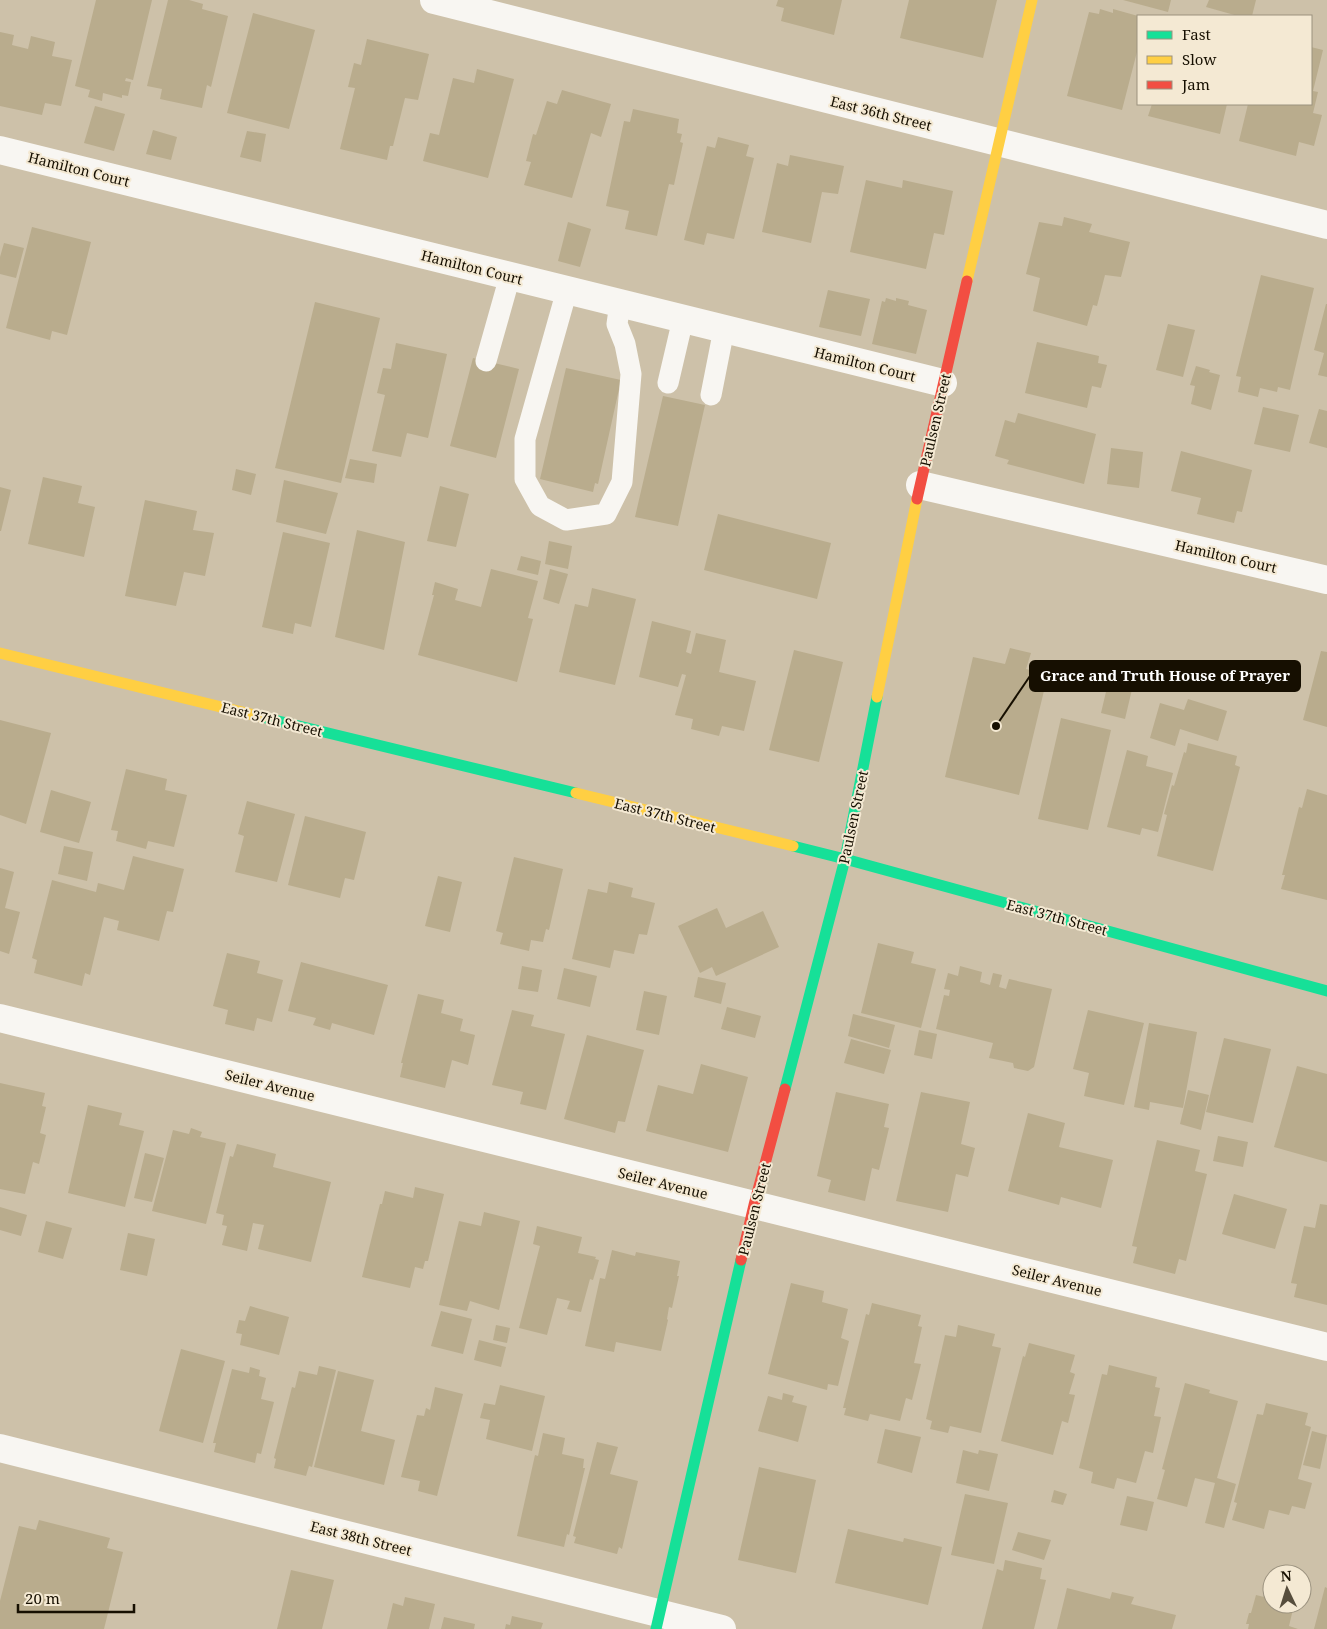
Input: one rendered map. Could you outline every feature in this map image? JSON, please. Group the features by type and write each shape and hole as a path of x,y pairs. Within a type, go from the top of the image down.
{"street":[{"name":"East 36th Street","path":"434,0 1327,225"},
{"name":"Paulsen Street","path":"658,1621 754,1205 844,859 920,484 1032,0"},
{"name":"Hamilton Court","path":"0,150 943,384"},
{"name":"Hamilton Court","path":"920,484 1327,580"},
{"name":"East 37th Street","path":"0,653 844,859 1327,991"},
{"name":"Seiler Avenue","path":"0,1018 1327,1347"},
{"name":"East 38th Street","path":"0,1448 658,1621 722,1629"}],"lane":[{"path":"486,360 510,276"},
{"path":"566,290 525,439 525,479 540,506 566,520 606,514 622,482 631,374 625,344 617,324 620,303"},
{"path":"668,383 683,319"},
{"path":"711,394 724,329"}],"building":[{"path":"96,0 152,0 133,80 126,78 125,81 131,82 128,96 122,95 122,98 103,93 102,101 88,97 90,90 75,86"},
{"path":"168,0 189,0 203,4 202,9 228,16 211,87 207,85 202,108 160,99 162,89 147,86"},
{"path":"778,0 842,0 834,35 781,21 784,8 776,6"},
{"path":"909,0 997,0 983,58 900,38"},
{"path":"1123,0 1171,0 1168,12"},
{"path":"1209,0 1256,0 1252,15 1234,15 1206,7"},
{"path":"1100,9 1113,13 1113,9 1137,16 1137,52 1122,110 1067,96 1089,12 1099,14"},
{"path":"253,13 315,30 289,129 227,113"},
{"path":"0,32 14,35 12,45 28,49 31,36 55,42 52,56 72,60 61,106 45,103 42,115 0,106"},
{"path":"367,39 429,54 418,100 405,98 393,146 390,146 387,160 340,149 355,88 348,87 354,63 361,65"},
{"path":"1312,47 1323,50 1313,91 1318,92 1313,113 1322,115 1314,146 1299,142 1296,156 1239,141 1248,105 1312,105"},
{"path":"477,69 514,79 488,178 423,161 430,133 439,135 453,78 474,83"},
{"path":"562,90 611,104 601,137 591,133 572,198 524,185 531,162 526,161 533,134 536,135 547,101 557,104"},
{"path":"1152,105 1227,105 1220,134 1148,116"},
{"path":"95,106 125,114 114,151 84,143"},
{"path":"633,109 679,119 677,133 682,134 680,142 683,143 674,185 669,184 657,236 625,229 629,211 606,206 624,121 630,122"},
{"path":"153,130 177,137 171,160 146,154"},
{"path":"247,131 266,134 261,162 240,157"},
{"path":"718,137 749,145 746,156 754,158 734,239 707,233 704,245 684,240 707,146 715,148"},
{"path":"790,155 844,166 838,194 822,192 811,243 762,232 777,163 788,166"},
{"path":"866,180 902,188 903,180 953,191 944,235 934,233 926,269 850,252"},
{"path":"1064,217 1092,224 1089,232 1130,242 1121,277 1105,275 1097,306 1093,305 1087,326 1033,311 1040,278 1026,274 1039,222 1062,226"},
{"path":"568,222 591,229 580,267 558,261"},
{"path":"32,227 91,242 67,335 52,331 50,340 6,328"},
{"path":"4,243 24,248 16,278 0,274 0,257"},
{"path":"1261,275 1314,288 1290,390 1278,387 1277,392 1260,388 1258,397 1238,392 1241,377 1236,376"},
{"path":"828,290 870,299 861,336 819,327"},
{"path":"886,298 896,301 896,298 909,301 908,305 927,310 916,354 872,344 882,301 885,302"},
{"path":"315,302 380,318 341,483 275,468"},
{"path":"1326,304 1327,377 1318,375 1324,353 1314,350"},
{"path":"1168,324 1195,330 1183,377 1156,370"},
{"path":"1037,342 1099,356 1098,363 1107,365 1101,388 1092,386 1087,408 1025,393"},
{"path":"396,343 447,354 428,438 407,433 401,457 372,451 385,395 377,393 383,368 391,369"},
{"path":"473,358 519,369 496,458 450,446"},
{"path":"1196,366 1220,375 1211,410 1191,404 1195,386 1190,385"},
{"path":"566,368 621,380 598,484 595,483 593,492 540,479"},
{"path":"663,396 705,405 678,526 635,517"},
{"path":"1263,407 1299,415 1290,452 1254,444"},
{"path":"1319,409 1327,411 1327,448 1309,443"},
{"path":"1018,413 1096,434 1084,484 1007,464 1009,460 995,456 1005,420 1015,423"},
{"path":"1111,448 1143,452 1139,488 1107,484"},
{"path":"1181,451 1252,470 1242,512 1237,511 1234,523 1197,514 1201,498 1171,491"},
{"path":"350,459 377,464 374,483 345,478"},
{"path":"236,469 256,474 251,495 232,490"},
{"path":"43,477 82,486 78,503 95,507 84,557 28,544"},
{"path":"284,480 338,493 326,534 276,522"},
{"path":"440,486 469,494 456,547 427,541"},
{"path":"0,487 11,490 1,531 0,531"},
{"path":"145,500 197,511 193,530 214,533 205,576 184,572 176,606 125,596"},
{"path":"718,514 831,543 817,599 704,570"},
{"path":"357,530 405,542 384,650 335,637"},
{"path":"283,532 330,543 311,627 295,623 293,634 262,627"},
{"path":"549,541 572,546 568,569 545,564"},
{"path":"521,556 541,561 538,575 517,570"},
{"path":"491,569 538,581 528,618 533,619 517,682 418,655 434,595 432,595 435,582 458,589 455,600 481,607"},
{"path":"550,569 568,574 559,604 543,599"},
{"path":"592,588 636,599 615,685 559,672 575,604 588,607"},
{"path":"652,621 691,631 686,652 691,654 696,633 726,640 719,672 756,681 744,731 722,726 719,736 691,729 693,719 675,715 686,675 682,674 678,687 639,677"},
{"path":"1010,648 1031,653 1026,669 1048,674 1019,795 945,777 973,657 1005,664"},
{"path":"794,650 843,662 819,762 769,750"},
{"path":"1321,651 1327,652 1327,727 1303,720"},
{"path":"1109,679 1133,685 1125,719 1101,713"},
{"path":"1188,699 1227,711 1218,741 1180,729 1175,746 1150,738 1160,703 1184,710"},
{"path":"1061,718 1111,730 1088,830 1038,819"},
{"path":"0,720 51,733 26,824 0,815"},
{"path":"1188,743 1237,756 1235,765 1240,767 1213,871 1157,856 1167,815 1164,814 1172,785 1174,786"},
{"path":"1127,750 1148,756 1146,766 1173,773 1158,832 1142,828 1140,835 1107,827"},
{"path":"126,769 167,779 165,790 187,795 174,847 148,841 146,849 116,841 118,831 111,830"},
{"path":"1307,789 1327,795 1327,900 1281,889 1285,875 1282,875 1299,807 1302,808"},
{"path":"51,790 91,802 79,843 40,832"},
{"path":"247,801 295,814 277,882 235,872 244,836 238,834"},
{"path":"305,816 366,832 354,880 345,878 340,898 288,885"},
{"path":"64,846 93,852 87,881 58,874"},
{"path":"133,856 184,869 173,912 167,911 159,941 117,930 119,921 104,917 90,975 85,973 82,986 34,973 37,960 32,958 52,880 96,892 98,883 124,890"},
{"path":"514,857 563,869 549,930 546,929 543,942 531,940 529,951 500,944 503,933 496,931"},
{"path":"0,868 14,872 5,908 20,912 9,954 0,951"},
{"path":"438,876 462,882 450,932 425,926"},
{"path":"609,882 633,888 631,897 655,903 647,935 639,934 634,954 614,950 610,968 572,959 588,889 607,893"},
{"path":"717,908 726,928 763,911 779,947 716,976 712,967 700,973 678,926"},
{"path":"878,943 914,952 911,963 936,969 921,1028 861,1013"},
{"path":"227,953 260,961 257,973 283,980 272,1022 257,1018 254,1031 225,1024 228,1010 213,1006"},
{"path":"301,962 388,985 374,1035 332,1023 330,1030 313,1025 316,1018 288,1011"},
{"path":"522,966 542,970 538,992 518,989"},
{"path":"960,966 982,972 980,982 990,985 993,973 1002,975 999,987 1006,989 1009,979 1052,989 1034,1067 1028,1071 1014,1068 1013,1063 989,1058 993,1043 936,1029 944,995 949,996 950,990 944,989 948,973 958,976"},
{"path":"564,968 597,976 590,1007 557,999"},
{"path":"698,977 726,983 721,1004 694,997"},
{"path":"644,991 667,996 659,1035 636,1030"},
{"path":"418,994 444,1000 441,1013 463,1019 460,1031 475,1035 468,1065 452,1060 445,1088 400,1077 403,1063 401,1063"},
{"path":"727,1007 761,1016 755,1038 721,1029"},
{"path":"512,1010 534,1015 531,1026 565,1034 546,1110 520,1104 523,1092 492,1085"},
{"path":"1088,1010 1144,1023 1124,1105 1084,1096 1089,1073 1073,1069"},
{"path":"853,1014 895,1025 889,1048 848,1036"},
{"path":"1149,1023 1197,1032 1183,1108 1150,1102 1149,1110 1134,1107"},
{"path":"919,1030 937,1034 932,1059 914,1055"},
{"path":"587,1035 644,1050 625,1122 618,1121 615,1133 564,1119"},
{"path":"1224,1038 1271,1049 1253,1123 1206,1112"},
{"path":"851,1039 891,1050 884,1074 844,1063"},
{"path":"701,1064 748,1077 728,1152 646,1131 658,1085 693,1094"},
{"path":"1297,1066 1327,1074 1327,1162 1274,1147"},
{"path":"0,1083 45,1093 42,1106 46,1107 40,1133 46,1135 39,1164 33,1162 25,1194 0,1189"},
{"path":"1188,1090 1209,1095 1201,1130 1180,1124"},
{"path":"836,1092 889,1104 884,1127 889,1128 879,1170 872,1168 865,1201 828,1192 831,1180 817,1176"},
{"path":"921,1092 970,1102 961,1144 975,1148 968,1177 956,1174 948,1212 896,1201"},
{"path":"88,1105 122,1113 119,1125 144,1131 125,1207 68,1193"},
{"path":"1028,1113 1065,1123 1059,1147 1113,1160 1101,1208 1061,1197 1059,1205 1008,1191"},
{"path":"191,1128 202,1132 200,1137 226,1143 206,1224 152,1211 173,1130 189,1134"},
{"path":"1218,1136 1248,1142 1243,1167 1213,1161"},
{"path":"1157,1140 1200,1150 1195,1171 1207,1174 1186,1261 1179,1259 1175,1274 1133,1263 1137,1247 1132,1246"},
{"path":"237,1144 276,1154 273,1167 331,1182 311,1262 258,1249 264,1225 253,1223 247,1251 222,1245 227,1226 222,1225 224,1215 216,1213 230,1156 233,1157"},
{"path":"145,1153 164,1158 152,1202 134,1198"},
{"path":"415,1187 444,1194 428,1261 425,1261 423,1269 415,1267 410,1288 362,1277 385,1191 413,1198"},
{"path":"1234,1194 1287,1209 1275,1249 1222,1234"},
{"path":"1320,1204 1327,1205 1327,1305 1294,1297 1297,1284 1291,1283 1304,1226 1315,1228"},
{"path":"0,1207 27,1215 21,1236 0,1230"},
{"path":"484,1212 520,1221 499,1310 470,1301 467,1311 439,1305 459,1221 481,1226"},
{"path":"46,1221 72,1228 63,1259 38,1252"},
{"path":"537,1226 582,1237 578,1253 596,1257 595,1259 599,1260 593,1280 590,1279 581,1312 567,1309 570,1301 557,1298 547,1335 519,1328 540,1246 533,1244"},
{"path":"128,1233 155,1239 147,1276 120,1270"},
{"path":"612,1250 635,1256 636,1252 680,1261 677,1276 679,1276 672,1308 669,1307 661,1351 616,1342 614,1352 585,1346 600,1278 605,1279"},
{"path":"791,1283 824,1291 822,1302 848,1309 841,1338 849,1341 838,1386 828,1384 827,1390 768,1374"},
{"path":"872,1303 921,1315 918,1326 922,1327 914,1363 921,1364 912,1400 906,1398 900,1421 870,1414 868,1421 844,1415 846,1408 843,1408 866,1314 869,1315"},
{"path":"250,1306 289,1317 279,1355 240,1345 242,1334 236,1333 239,1320 245,1321"},
{"path":"441,1311 472,1319 463,1354 431,1346"},
{"path":"496,1325 510,1328 507,1343 493,1340"},
{"path":"958,1325 995,1334 992,1346 1001,1348 981,1433 950,1426 948,1433 930,1429 932,1421 926,1419 945,1335 956,1337"},
{"path":"479,1340 506,1347 501,1367 474,1360"},
{"path":"1029,1343 1075,1355 1070,1372 1075,1374 1069,1394 1075,1395 1068,1423 1062,1421 1053,1455 1001,1441 1023,1356 1025,1357"},
{"path":"181,1349 225,1361 203,1443 159,1431"},
{"path":"1109,1365 1157,1377 1155,1387 1160,1388 1154,1416 1161,1417 1153,1453 1145,1451 1136,1483 1117,1478 1114,1489 1091,1483 1093,1472 1079,1468 1102,1374 1107,1375"},
{"path":"319,1366 336,1370 312,1467 309,1466 306,1476 274,1468 276,1459 274,1458 292,1387 295,1388 299,1371 317,1375"},
{"path":"250,1367 260,1370 259,1376 266,1378 261,1399 274,1402 261,1454 257,1453 255,1463 214,1452 216,1443 213,1443 232,1369 249,1373"},
{"path":"338,1371 374,1380 361,1431 395,1440 384,1485 314,1467"},
{"path":"1185,1383 1210,1390 1209,1393 1238,1401 1217,1478 1236,1484 1224,1528 1205,1523 1215,1483 1195,1478 1187,1507 1157,1499 1165,1470 1162,1469"},
{"path":"500,1385 545,1396 532,1451 486,1439 490,1420 480,1418 484,1403 495,1405"},
{"path":"435,1387 463,1394 437,1496 418,1491 420,1481 401,1477 417,1415 424,1416 426,1408 430,1410"},
{"path":"783,1393 794,1396 792,1402 807,1406 798,1442 758,1431 768,1396 782,1400"},
{"path":"1266,1403 1308,1413 1305,1425 1311,1427 1298,1479 1312,1483 1305,1509 1292,1506 1289,1515 1269,1510 1264,1529 1232,1520 1237,1503 1234,1502 1257,1414 1263,1415"},
{"path":"885,1429 921,1437 912,1473 877,1463"},
{"path":"1312,1431 1327,1435 1320,1469 1303,1465"},
{"path":"543,1433 565,1438 562,1454 584,1459 583,1468 585,1468 569,1535 567,1534 564,1547 517,1536 535,1455 538,1456"},
{"path":"597,1442 618,1447 610,1474 638,1481 622,1549 619,1547 617,1554 574,1543 576,1537 573,1536"},
{"path":"963,1450 978,1454 979,1450 998,1454 989,1491 956,1483"},
{"path":"759,1467 816,1480 796,1573 738,1560"},
{"path":"1054,1490 1067,1494 1063,1505 1051,1502"},
{"path":"965,1494 1008,1503 994,1564 951,1555"},
{"path":"1127,1496 1154,1502 1147,1531 1120,1525"},
{"path":"39,1520 110,1538 107,1548 123,1552 104,1629 0,1629 0,1601 19,1526 36,1530"},
{"path":"848,1529 903,1542 904,1538 942,1547 928,1605 835,1583"},
{"path":"1018,1532 1051,1540 1044,1560 1012,1550"},
{"path":"1005,1560 1042,1568 1040,1579 1046,1580 1034,1629 982,1629 997,1569 1003,1571"},
{"path":"291,1570 334,1580 322,1629 277,1629"},
{"path":"1325,1587 1327,1588 1327,1629 1314,1629"},
{"path":"1067,1588 1110,1599 1112,1592 1134,1597 1131,1604 1176,1615 1172,1629 1057,1629"},
{"path":"1256,1595 1262,1596 1262,1614 1292,1614 1289,1626 1298,1629 1248,1629 1249,1624 1246,1624 1249,1613 1251,1613"},
{"path":"405,1597 435,1604 429,1629 387,1629 393,1603 403,1606"},
{"path":"512,1616 543,1623 541,1629 505,1629 506,1624 510,1625"},
{"path":"444,1617 475,1624 474,1629 441,1629"}],"traffic: fast":[{"path":"785,1089 845,859 877,697"},
{"path":"262,717 576,793"},
{"path":"793,846 1327,991"},
{"path":"656,1629 741,1260"}],"traffic: slow":[{"path":"967,281 1032,0"},
{"path":"877,697 917,499"},
{"path":"0,653 262,717"},
{"path":"576,793 793,846"}],"traffic: jam":[{"path":"917,499 967,281"},
{"path":"741,1260 785,1089"}],"place":[{"name":"Grace and Truth House of Prayer","path":"996,726"}]}
